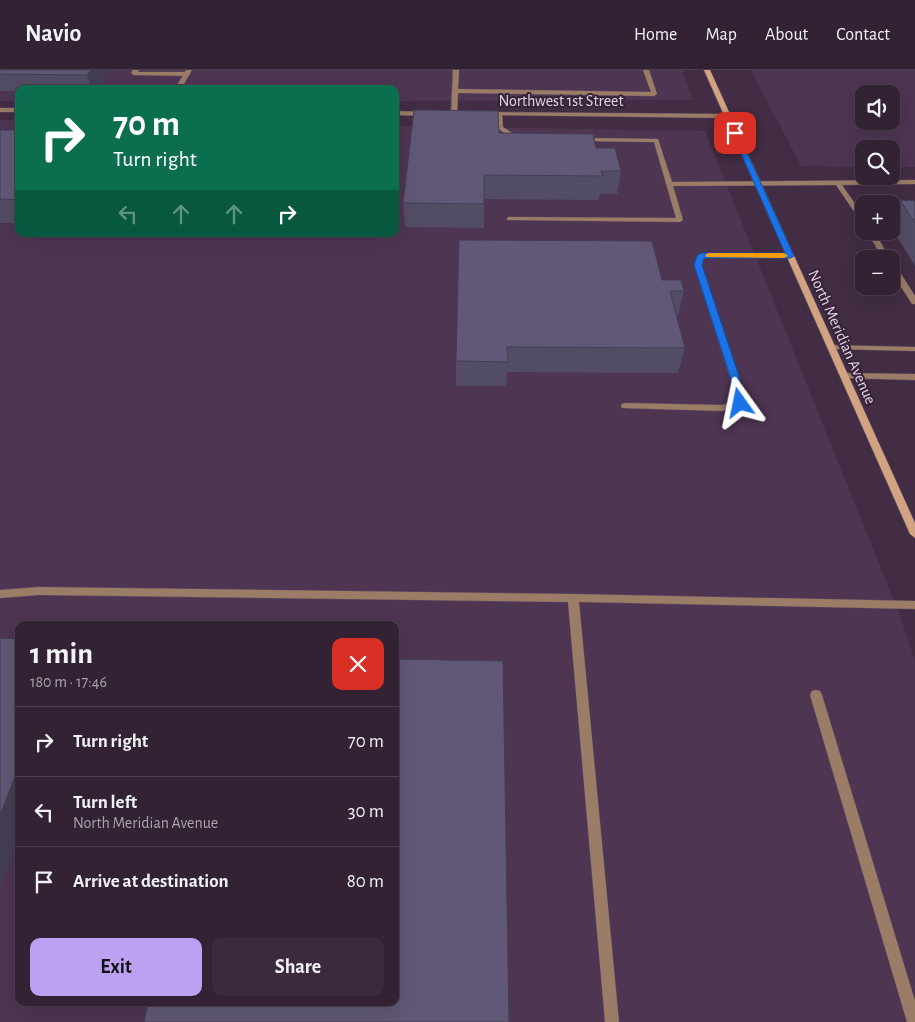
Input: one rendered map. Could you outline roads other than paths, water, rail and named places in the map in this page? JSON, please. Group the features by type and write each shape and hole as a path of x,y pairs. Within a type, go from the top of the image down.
{"main road":[{"name":"North Meridian Avenue","path":"707,70 915,534"}],"street":[{"path":"136,70 134,73 188,72"},
{"path":"454,114 456,70"},
{"path":"455,91 654,94 646,70"},
{"path":"180,85 188,72"},
{"path":"0,110 15,110"},
{"path":"399,113 434,114"},
{"path":"444,114 463,114"},
{"name":"Northwest 1st Street","path":"481,114 727,116"},
{"path":"499,114 500,128 515,139 525,139"},
{"path":"509,219 680,220 656,140 572,140"},
{"path":"669,184 915,182"},
{"path":"838,183 855,208"},
{"path":"625,406 722,408 740,403 734,376 698,265 701,256 790,256"},
{"path":"900,279 915,302"},
{"path":"831,347 915,349"},
{"path":"844,376 915,376"},
{"path":"0,594 38,591 574,598 915,605"},
{"path":"574,598 612,1022"},
{"path":"816,695 914,1022"}]}
